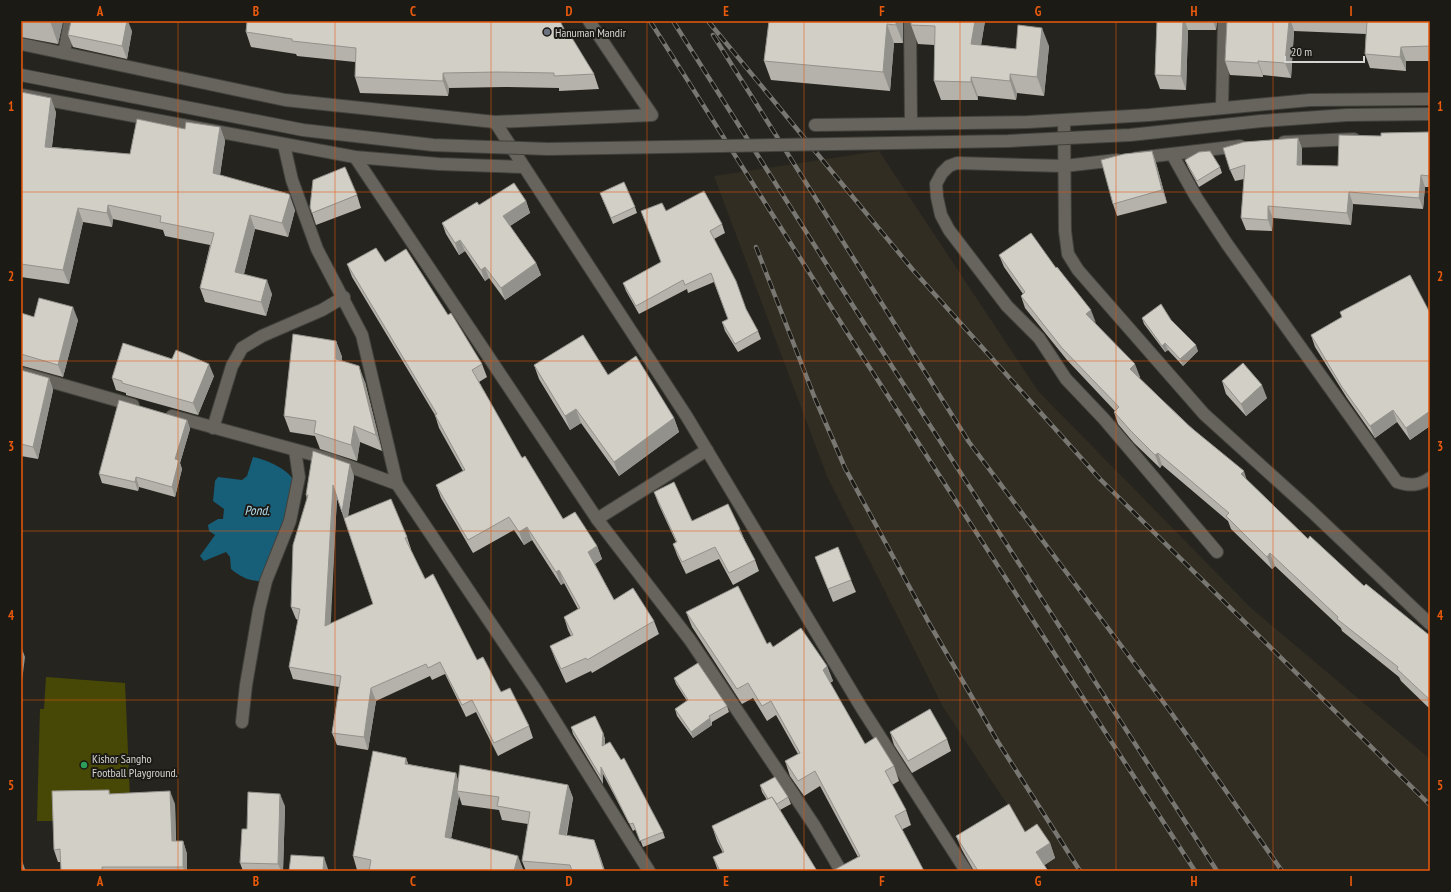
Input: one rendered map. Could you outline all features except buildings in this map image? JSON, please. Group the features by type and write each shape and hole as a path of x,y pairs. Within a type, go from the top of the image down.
{"street":[{"path":"64,53 70,21"},
{"path":"21,44 285,100 494,122 652,115 589,21"},
{"path":"910,21 911,123"},
{"path":"1222,107 1224,21"},
{"path":"21,75 303,130 433,145 548,149 1008,141 1130,135 1261,121 1347,115 1430,114"},
{"path":"21,96 355,157 440,164 524,167"},
{"path":"815,125 1064,120 1310,100 1430,98"},
{"path":"1064,120 1065,232 1068,254 1078,270 1204,414 1310,510 1430,624"},
{"path":"494,122 707,450 861,707 966,871"},
{"path":"1272,143 1367,138"},
{"path":"284,145 292,180 317,249 344,297 362,335 397,484 535,689 649,871"},
{"path":"1217,552 1104,419 1066,379 1039,338 1007,306 964,251 949,230 941,215 936,184 942,172 949,166 957,163 1064,166 1249,145"},
{"path":"1172,154 1196,197 1227,244 1397,482 1410,486 1424,482 1430,478"},
{"path":"355,157 597,519 690,640 814,825 841,871"},
{"path":"213,428 232,366 242,348 262,336 322,310 344,297"},
{"path":"21,373 146,409"},
{"path":"161,413 329,459 397,484"},
{"path":"242,722 246,685 259,610 266,580 290,521 299,477 295,450"},
{"path":"597,519 707,450"}],"shaded area":[{"path":"879,151 1038,391 1251,608 1430,759 1430,871 1051,871 943,707 827,476 714,176"},
{"name":"Kishor Sangho Football Playground.","path":"46,677 125,683 131,821 37,821 40,709 44,709"}],"water":[{"name":"Pond.","path":"253,457 264,460 284,470 293,479 295,484 295,492 288,517 266,581 251,580 235,572 231,569 230,557 226,552 204,561 200,556 215,535 209,531 208,525 218,519 223,519 224,509 213,501 215,481 218,477 242,480 247,476"}],"railway":[{"path":"650,21 857,348 1195,871"},
{"path":"673,21 839,284 1217,871"},
{"path":"708,21 913,270 1100,479 1430,805"},
{"path":"713,35 969,442 1170,711 1282,871"},
{"path":"756,247 814,396 845,468 929,623 998,742 1080,871"}],"place":[{"name":"Hanuman Mandir","path":"547,32"},
{"name":"Kishor Sangho Football Playground.","path":"84,765"}]}
